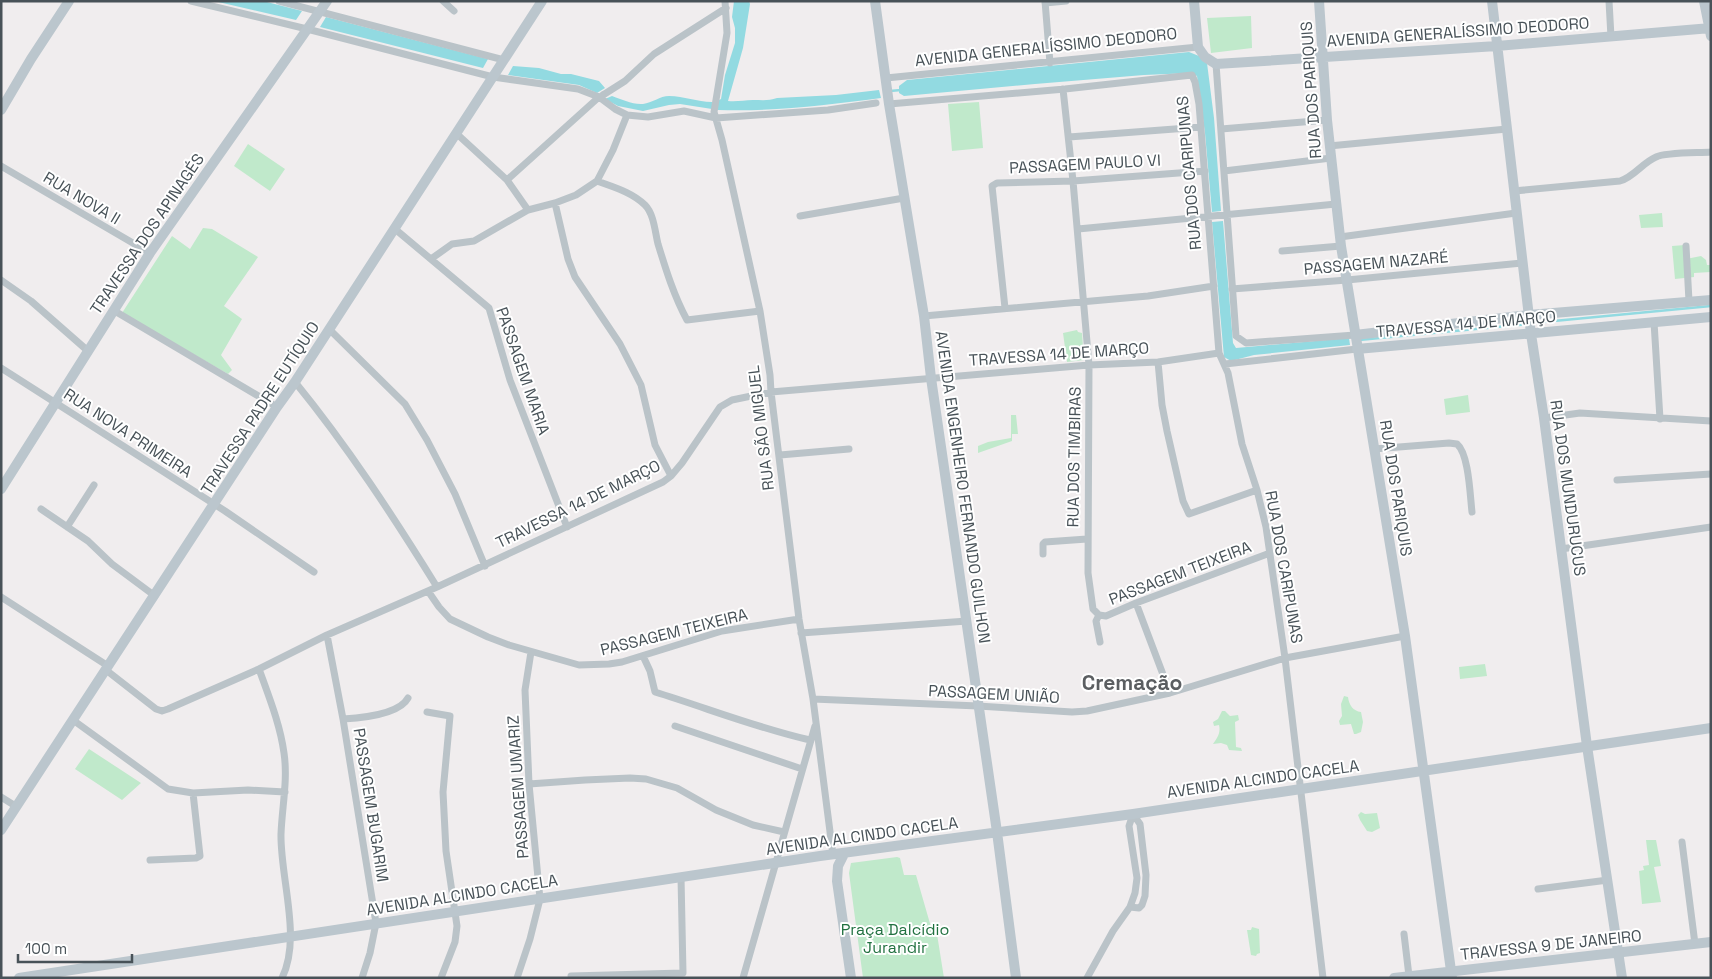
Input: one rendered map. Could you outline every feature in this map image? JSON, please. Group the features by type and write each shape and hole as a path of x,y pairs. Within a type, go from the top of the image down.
{"main road":[{"path":"1,110 69,1"},
{"name":"TRAVESSA DOS APINAGÉS","path":"1,489 150,253 327,1"},
{"name":"AVENIDA ENGENHEIRO FERNANDO GUILHON","path":"874,1 924,316 931,378 997,832 1016,978"},
{"path":"1194,1 1198,47"},
{"name":"RUA DOS PARIQUIS","path":"1320,1 1327,120 1341,241 1405,636 1452,974"},
{"name":"RUA DOS MUNDURUCUS","path":"1492,1 1531,334 1544,418 1587,746 1622,978"},
{"path":"1704,1 1710,31"},
{"name":"TRAVESSA PADRE EUTÍQUIO","path":"1,830 155,596 276,407 295,382 457,134 541,2"},
{"name":"AVENIDA GENERALÍSSIMO DEODORO","path":"1198,47 1205,57 1216,64 1710,31"},
{"name":"TRAVESSA 14 DE MARÇO","path":"1355,335 1529,315 1711,300"},
{"name":"TRAVESSA 14 DE MARÇO","path":"1357,349 1711,317"},
{"name":"AVENIDA ALCINDO CACELA","path":"19,978 52,975 291,936 820,856 1133,814 1711,728"},
{"path":"844,854 838,866 837,881 851,978"},
{"path":"820,856 832,868 837,881"},
{"name":"TRAVESSA 9 DE JANEIRO","path":"1394,978 1452,974 1711,942"}],"street":[{"path":"191,1 493,77 573,88 601,97 615,109 627,115 648,117 684,111 715,115 828,110 876,103"},
{"path":"279,1 504,60"},
{"path":"443,1 454,11"},
{"path":"1050,63 1045,2 1066,1"},
{"path":"1609,1 1612,37"},
{"path":"507,180 601,97 625,81 654,54 726,5"},
{"name":"RUA SÃO MIGUEL","path":"726,5 727,33 715,102 715,115 760,310 770,375 801,634 816,723 833,855"},
{"name":"AVENIDA GENERALÍSSIMO DEODORO","path":"886,78 1198,47"},
{"name":"RUA DOS CARIPUNAS","path":"1216,64 1236,334 1240,340 1246,343"},
{"name":"RUA DOS CARIPUNAS","path":"1064,89 1192,75 1195,82 1209,216 1219,353 1229,379 1242,444 1257,490 1266,527 1285,658 1323,978"},
{"path":"889,104 1064,89"},
{"name":"RUA DOS TIMBIRAS","path":"1064,89 1089,365 1088,573 1091,601 1093,608 1099,615 1096,621 1100,642"},
{"path":"432,259 452,244 474,241 528,210 576,195 597,181 613,150 627,115"},
{"path":"1221,129 1327,120"},
{"path":"1069,137 1201,127"},
{"path":"1330,146 1507,129"},
{"path":"457,134 507,180 528,210"},
{"path":"1514,191 1626,180 1643,164 1658,155 1711,152"},
{"path":"1224,172 1331,158"},
{"name":"RUA NOVA II","path":"1,166 150,253"},
{"name":"PASSAGEM PAULO VI","path":"1005,308 992,186 997,183 1073,181 1205,171"},
{"path":"597,181 631,194 649,210 663,260 687,320 760,310"},
{"path":"800,216 904,198"},
{"path":"555,203 568,259 575,277 620,344 641,385 655,445 671,476"},
{"path":"1078,229 1336,204"},
{"path":"1282,251 1516,213"},
{"name":"PASSAGEM MARIA","path":"395,229 489,308 510,380 567,527"},
{"path":"1686,246 1689,301"},
{"name":"PASSAGEM NAZARÉ","path":"1232,289 1522,263"},
{"path":"1,280 31,301 88,351"},
{"path":"924,316 1148,296 1214,286"},
{"path":"113,310 276,407"},
{"path":"1654,322 1660,419"},
{"path":"329,329 405,404 427,440 455,494 485,566"},
{"name":"TRAVESSA 14 DE MARÇO","path":"1246,343 1355,335"},
{"name":"TRAVESSA 14 DE MARÇO","path":"1224,364 1357,349"},
{"name":"TRAVESSA 14 DE MARÇO","path":"107,668 156,709 162,710 259,669 327,636 485,566 652,488 671,476 720,407 732,400 771,392 1089,365 1158,362 1219,353"},
{"path":"1158,362 1162,405 1167,431 1183,501 1189,514 1257,490"},
{"name":"RUA NOVA PRIMEIRA","path":"1,368 56,402 314,572"},
{"path":"295,382 327,421 352,457 437,587"},
{"path":"1544,418 1580,413 1711,421"},
{"path":"1374,449 1445,443 1457,444 1462,451 1466,465 1472,512"},
{"path":"780,455 849,449"},
{"path":"1617,480 1711,474"},
{"path":"67,526 94,485"},
{"path":"41,509 67,526 155,596"},
{"path":"1561,549 1711,527"},
{"path":"1043,554 1043,544 1045,542 1087,539"},
{"name":"PASSAGEM TEIXEIRA","path":"1099,615 1106,616 1136,603 1270,554"},
{"name":"PASSAGEM TEIXEIRA","path":"428,591 450,619 488,637 531,652 579,665 609,664 643,656 722,631 799,619"},
{"path":"1,597 107,668"},
{"path":"1136,603 1170,692"},
{"path":"801,634 966,621"},
{"name":"PASSAGEM BUGARIM","path":"327,636 343,719 376,923 370,953 362,978"},
{"name":"PASSAGEM UNIÃO","path":"812,699 1072,712 1087,711 1170,692 1285,658 1405,636"},
{"name":"PASSAGEM UMARIZ","path":"517,978 530,939 540,899 530,784 526,690 531,652"},
{"path":"643,656 650,671 655,692 735,717 753,725 810,740"},
{"path":"259,669 280,729 285,756 285,792 281,833 282,859 291,936 285,972 282,978"},
{"path":"343,719 368,718 392,710 406,702 408,698"},
{"path":"427,712 450,716 443,792 446,851 457,926 455,942 441,978"},
{"path":"73,720 168,789 193,793 248,790 285,792"},
{"path":"743,978 816,723"},
{"path":"675,726 802,769"},
{"path":"530,784 630,778 646,779 678,788 716,810 753,825 784,832"},
{"path":"150,860 196,858 200,856 193,793"},
{"path":"1,797 17,807"},
{"path":"1130,907 1139,908 1141,906 1146,881 1140,824 1133,814"},
{"path":"1087,978 1113,931 1130,907 1135,893 1137,878 1129,826 1133,814"},
{"path":"1682,842 1695,944"},
{"path":"571,976 683,973 681,877"},
{"path":"1538,889 1608,880"},
{"path":"1404,934 1409,976"}],"green space":[{"path":"1251,16 1252,48 1211,53 1207,18"},
{"path":"979,102 983,148 952,151 948,104"},
{"path":"248,144 285,169 270,191 234,166"},
{"path":"1662,213 1663,227 1641,228 1639,215"},
{"path":"203,228 212,229 258,257 224,306 242,319 221,355 232,370 228,374 122,313 172,236 190,249"},
{"path":"1685,245 1686,259 1701,256 1706,260 1707,265 1710,265 1711,272 1694,273 1694,277 1675,279 1672,246"},
{"path":"1077,330 1082,333 1084,360 1067,362 1063,333"},
{"path":"1468,395 1470,412 1446,415 1444,399"},
{"path":"1011,415 1016,415 1018,434 1012,434 1012,441 978,453 978,446 988,442 1011,438"},
{"path":"1485,664 1487,676 1460,679 1459,667"},
{"path":"1344,696 1348,697 1350,705 1354,709 1361,712 1363,722 1361,732 1356,734 1354,734 1351,724 1340,725 1339,721 1342,716 1341,704"},
{"path":"1222,711 1225,711 1230,716 1238,715 1239,720 1235,722 1236,747 1241,748 1242,751 1229,750 1227,745 1221,743 1213,744 1218,735 1219,725 1214,726 1213,722 1218,719"},
{"path":"89,749 141,783 122,800 75,769"},
{"path":"1361,812 1365,814 1377,813 1380,828 1372,832 1367,831 1358,815"},
{"path":"1646,840 1656,840 1661,866 1654,867 1661,902 1642,904 1639,871 1644,870 1643,866 1649,865"},
{"name":"Praça Dalcídio Jurandir","path":"900,858 904,875 916,875 931,927 937,934 944,978 863,978 849,873 851,863"},
{"path":"1252,927 1259,929 1260,953 1256,956 1251,955 1247,930 1251,930"}],"water":[{"path":"214,1 263,1 302,11 296,20"},
{"path":"734,1 749,1 750,4 743,48 728,101 768,100 879,90 881,98 780,109 718,110 717,101 721,99 725,75 735,43 735,28 732,17"},
{"path":"326,17 488,59 483,68 320,27"},
{"path":"1189,52 1199,56 1207,63 1214,118 1221,211 1212,212 1205,133 1197,76 1191,73 1144,75 904,96 899,93 899,86 907,80"},
{"path":"513,66 539,68 561,74 571,74 599,81 605,88 597,93 579,85 508,75"},
{"path":"612,96 639,104 666,96 680,97 712,102 712,109 680,104 643,111 618,106 605,99"},
{"path":"1223,221 1233,343 1236,348 1349,338 1350,345 1254,355 1231,361 1224,357 1212,222"}],"waterway":[{"path":"890,91 901,90"},
{"path":"1533,323 1711,306"},
{"path":"1359,340 1528,324"}],"district":[{"name":"Cremação","path":"1132,682"}]}
